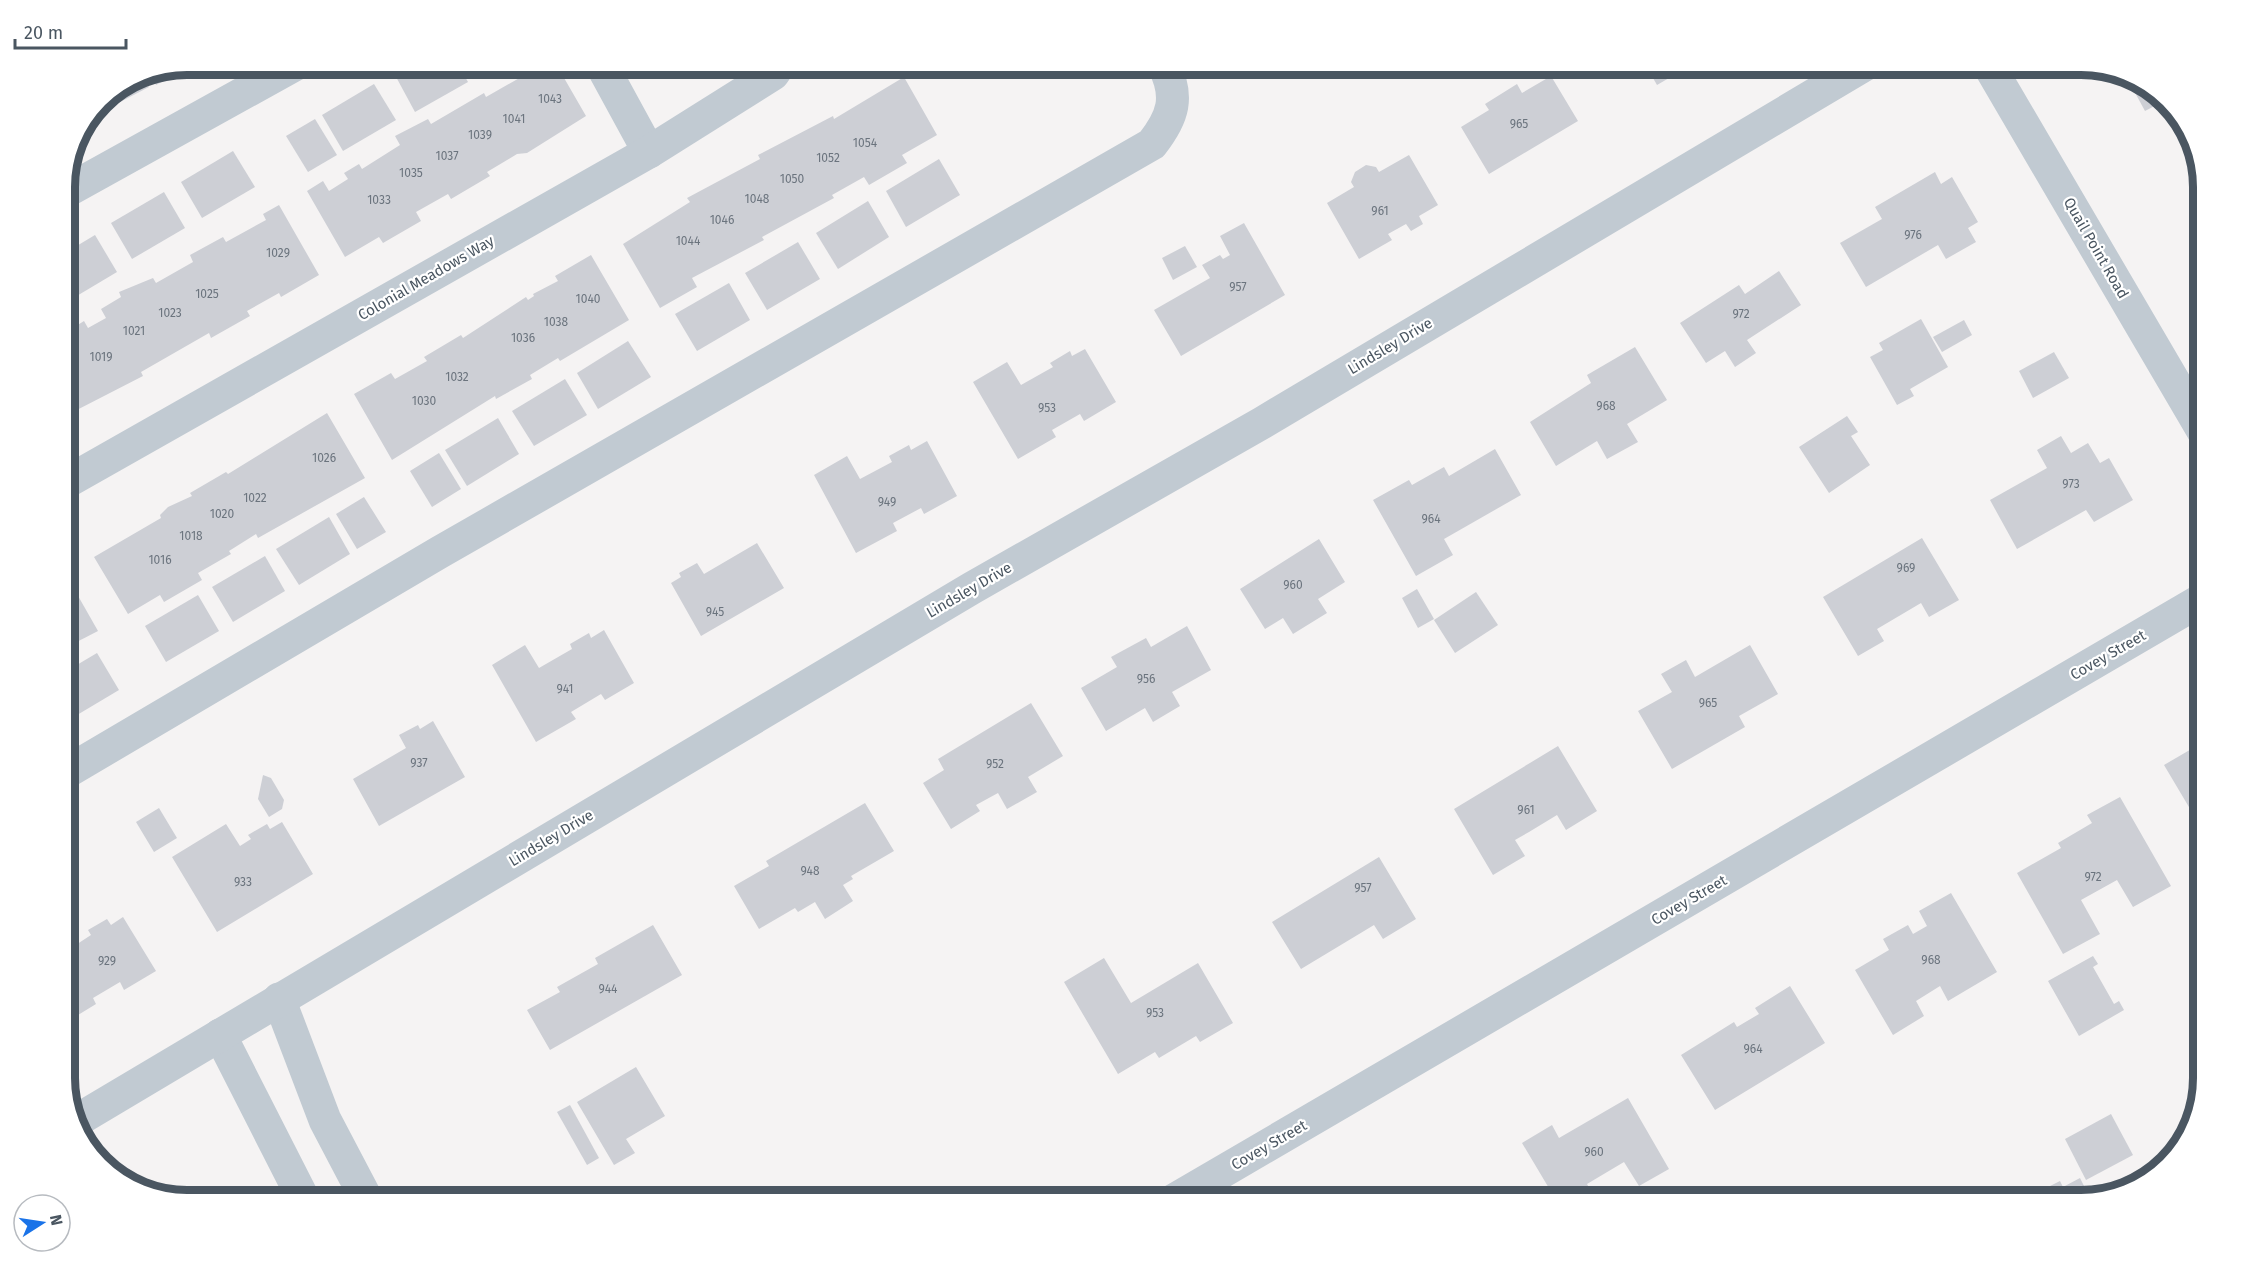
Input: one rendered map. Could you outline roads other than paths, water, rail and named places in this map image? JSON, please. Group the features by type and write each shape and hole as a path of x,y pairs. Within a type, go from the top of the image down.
{"street":[{"path":"75,186 276,75"},
{"path":"607,75 649,152"},
{"name":"Colonial Meadows Way","path":"75,477 649,152 771,75"},
{"path":"75,767 440,552 1152,144 1167,126 1173,104 1168,75"},
{"name":"Lindsley Drive","path":"82,1117 951,600 1262,423 1847,75"},
{"name":"Quail Point Road","path":"1994,75 2193,413"},
{"name":"Covey Street","path":"1191,1190 2193,605"},
{"path":"279,999 325,1120 362,1190"},
{"path":"220,1035 299,1190"}]}
